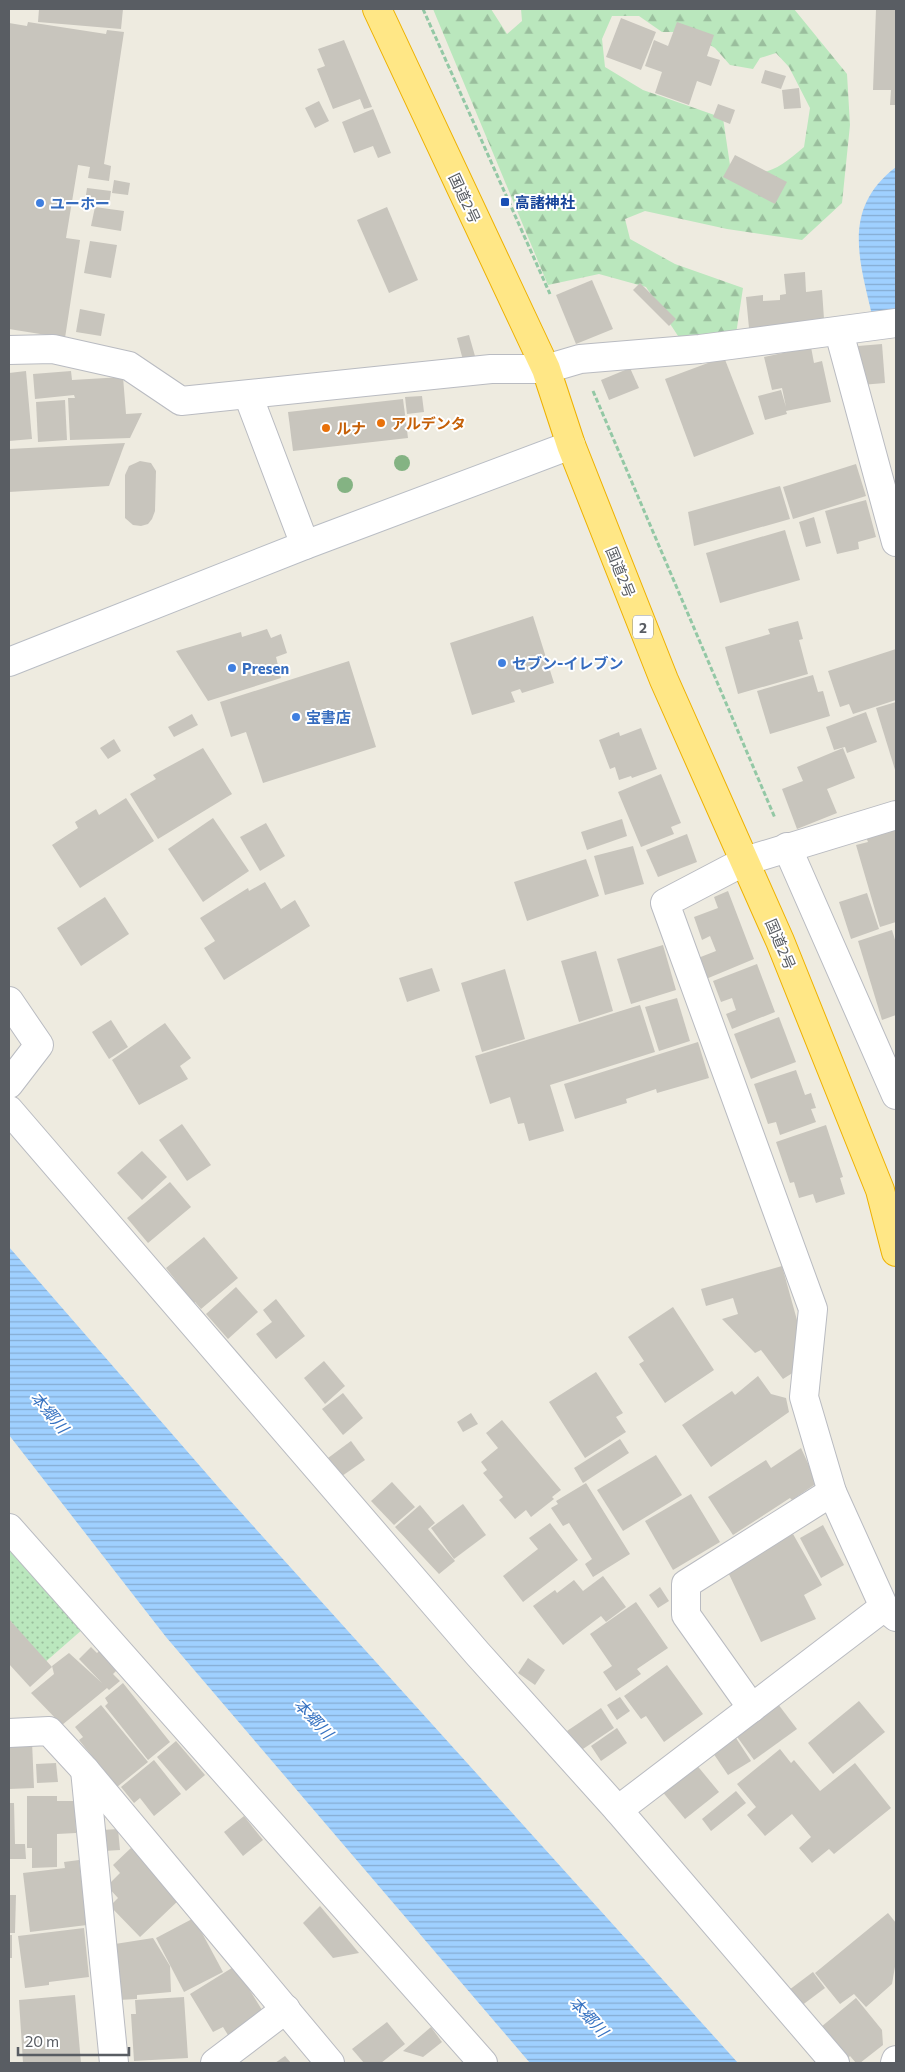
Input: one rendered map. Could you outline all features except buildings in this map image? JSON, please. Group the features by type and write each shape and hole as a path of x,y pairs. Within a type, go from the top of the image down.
{"highway":[{"name":"国道2号","path":"376,9 546,369 571,445 664,680 780,941 880,1190 896,1252"}],"street":[{"path":"9,350 53,349 129,366 181,401 491,369 546,369 580,359 700,349 896,323"},
{"path":"839,332 890,490 896,542"},
{"path":"248,395 305,545"},
{"path":"9,662 305,545 571,445"},
{"path":"618,1810 752,1708 890,1612 832,1492 804,1397 813,1309 665,903 745,861 896,816"},
{"path":"787,847 896,1095"},
{"path":"9,1001 39,1045 9,1084"},
{"path":"9,1110 477,1653 618,1810 835,2063"},
{"path":"752,1708 686,1615 686,1584 832,1492"},
{"path":"9,1528 483,2063"},
{"path":"9,1733 49,1731 84,1770 330,2063"},
{"path":"84,1770 114,2063"},
{"path":"215,2063 286,2009"}],"path":[{"path":"423,9 552,296"},
{"path":"580,359 787,847"}],"green space":[{"path":"433,9 491,9 507,34 522,21 521,9 794,9 847,74 850,125 842,203 802,240 727,229 645,211 625,219 630,239 675,264 743,288 736,334 680,339 646,287 599,274 548,285","holes":["612,16 639,16 662,32 687,32 715,48 730,65 753,69 760,58 776,53 789,67 810,108 804,147 787,161 763,173 743,174 731,172 723,118 643,90 605,67 602,39"]},
{"path":"9,1546 83,1629 35,1671 9,1642"}],"water":[{"path":"896,167 896,309 872,315 860,254 859,235 861,217 868,200 879,183"},
{"name":"本郷川","path":"9,1247 227,1497 738,2063 530,2063 166,1637 9,1435"}],"place":[{"name":"高諸神社","path":"505,202"},
{"name":"ユーホー","path":"40,203"},
{"name":"アルデンタ","path":"381,423"},
{"name":"ルナ","path":"326,428"},
{"name":"セブン-イレブン","path":"502,663"},
{"name":"Presen","path":"232,668"},
{"name":"宝書店","path":"296,717"}]}
